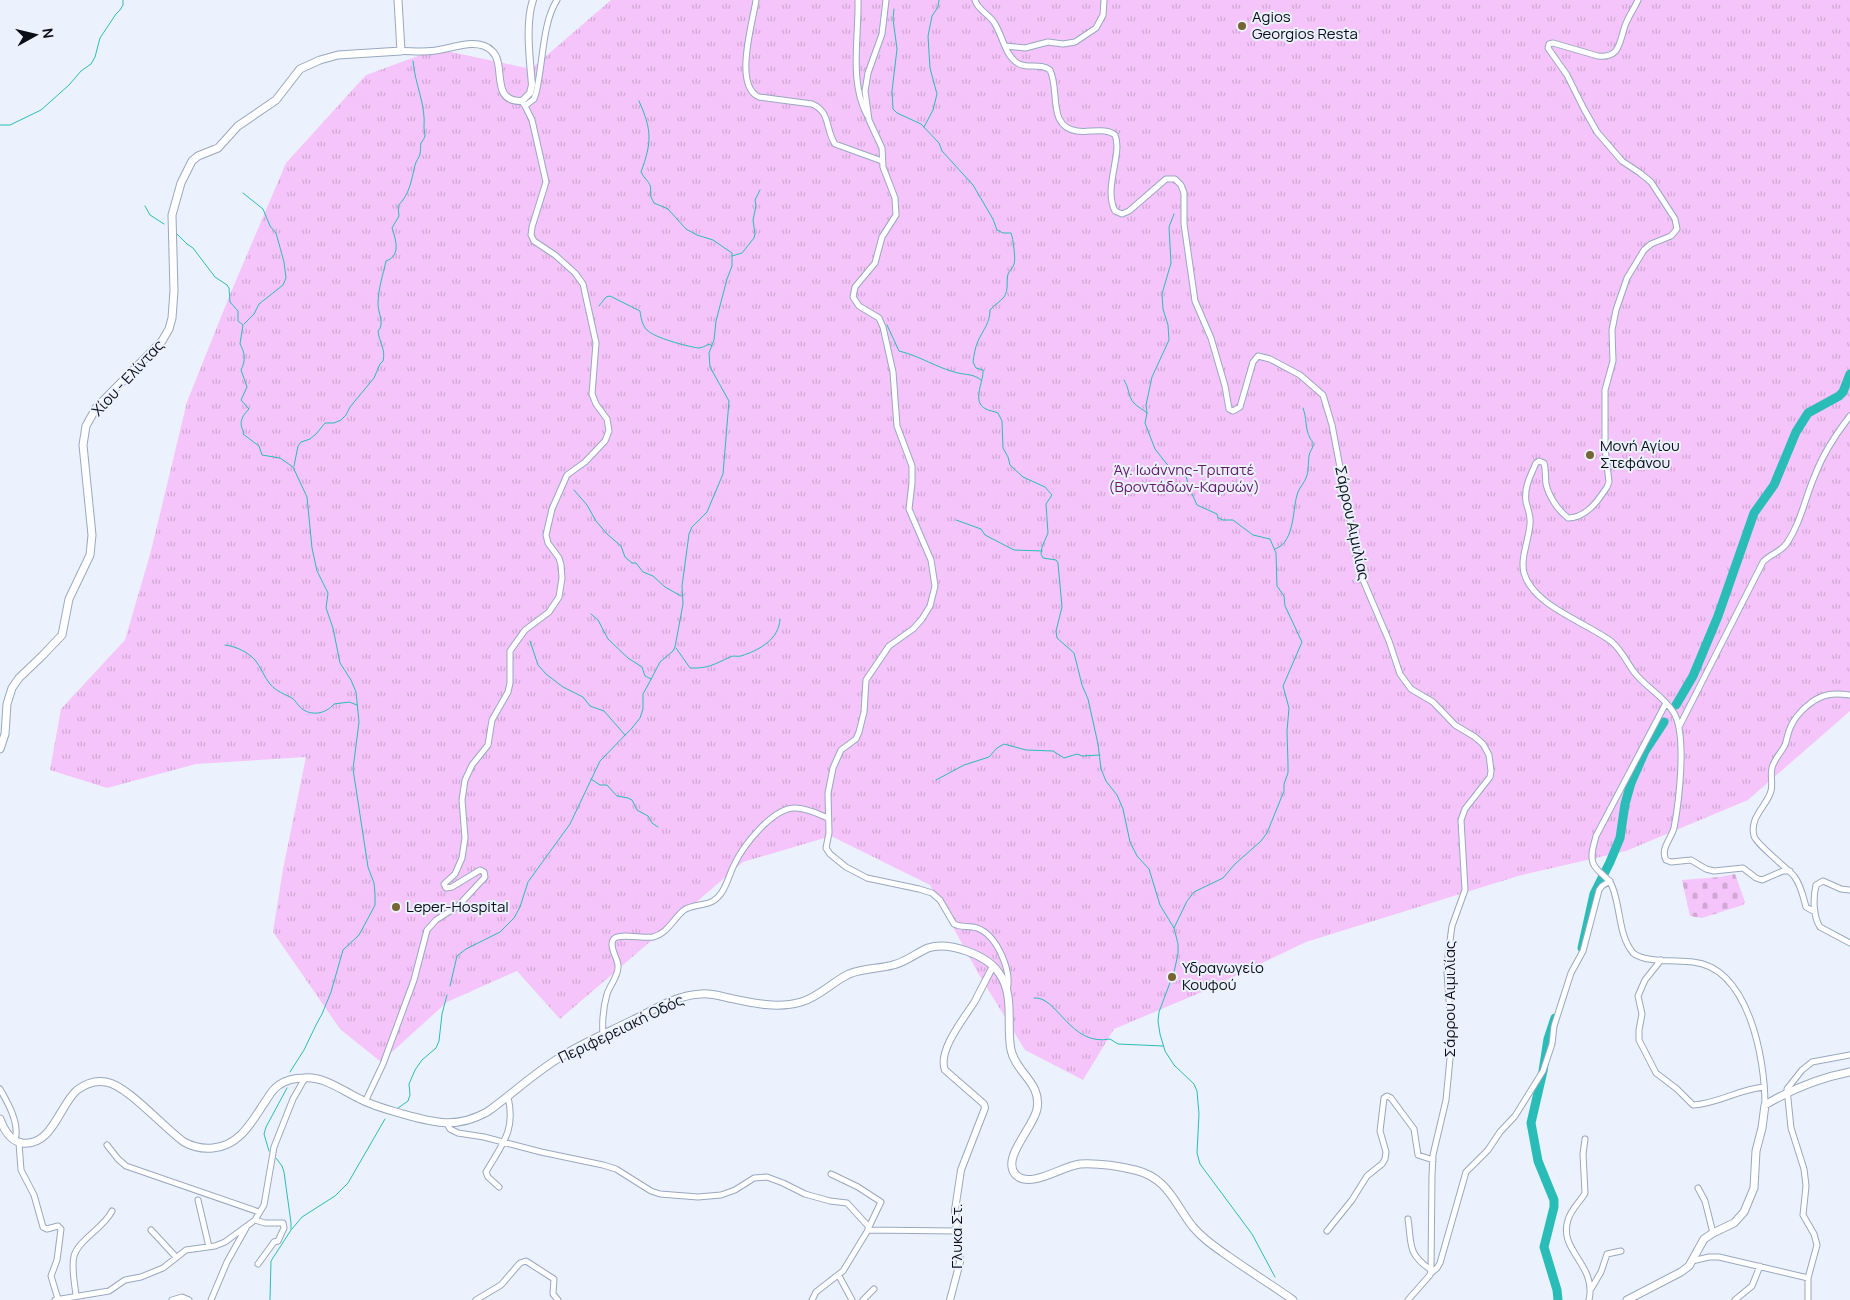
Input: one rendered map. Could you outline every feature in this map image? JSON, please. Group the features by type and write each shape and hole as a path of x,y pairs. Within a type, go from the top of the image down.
{"main road":[{"path":"398,0 401,51"},
{"name":"Χίου - Ελίντας","path":"0,749 5,734 7,704 12,688 19,678 62,635 70,599 90,554 92,534 83,441 88,422 99,405 162,341 170,329 174,291 172,215 186,171 196,158 218,148 238,126 276,100 296,72 304,66 338,55 401,51"},
{"name":"Περιφερειακή Οδός","path":"17,1142 31,1143 39,1140 48,1132 75,1092 87,1084 101,1082 115,1084 168,1130 187,1144 201,1148 218,1148 230,1144 242,1134 276,1087 287,1081 305,1078 322,1080 365,1102 422,1120 447,1124 460,1123 487,1112 557,1059 670,1001 697,994 710,994 773,1005 789,1005 812,998 850,974 894,965 932,947 948,947 968,952 993,966"},
{"path":"993,966 1001,975 1006,991 1011,1050 1017,1064 1034,1086 1038,1102 1034,1118 1013,1155 1012,1168 1016,1175 1030,1180 1067,1166 1092,1164 1133,1169 1150,1175 1164,1184 1187,1219 1204,1238 1293,1300"},
{"path":"1627,1300 1681,1272 1692,1261 1702,1243 1713,1233 1727,1228 1734,1223 1744,1212 1750,1200 1755,1182 1756,1151 1765,1105 1787,1092 1815,1080 1850,1072"},
{"path":"0,1119 6,1132 17,1142"}],"street":[{"path":"365,1102 383,1064 414,980 427,930 436,920 458,906 485,877 484,872 480,870 452,887 446,888 444,884 455,874 464,849 462,800 466,780 472,765 488,745 492,720 508,692 510,682 509,655 511,648 526,628 549,612 559,597 562,565 548,543 546,532 560,489 566,475 580,467 609,434 608,422 592,394 596,343 583,284 564,263 534,241 531,235 546,182 534,128 524,104 532,85 530,28 533,0"},
{"path":"401,51 437,51 467,45 486,47 496,57 499,80 504,93 512,100 524,104 534,99 536,94 545,38 552,10 557,0"},
{"path":"756,0 747,45 747,81 752,92 759,97 812,104 818,107 824,113 835,144 882,161"},
{"path":"858,0 856,85 862,106 882,148 882,161 895,200 896,217 882,237 875,263 856,285 853,296 858,306 879,318 883,327 893,372 897,426 908,454 912,472 909,509 928,551 933,566 935,586 930,606 922,619 913,629 889,646 866,680 864,712 859,732 856,739 841,750 833,768 828,793 829,833 827,850 846,867 874,880 932,893 940,900 954,924 976,928 989,936 998,948 1008,976 1009,980 1006,991"},
{"path":"869,120 865,91 866,80 882,32 886,0"},
{"path":"976,0 979,7 995,23 1005,46 1025,48 1048,42 1063,44 1075,42 1098,26 1103,15 1104,0"},
{"path":"1638,0 1626,23 1618,47 1612,54 1598,56 1553,43 1548,44 1548,48 1568,75 1584,109 1598,132 1622,161 1651,182 1676,219 1677,228 1671,236 1651,244 1644,250 1627,278 1616,310 1612,330 1613,361 1605,390 1605,448 1609,482 1607,487 1585,513 1576,518 1568,518 1558,509 1550,495 1546,484 1544,463 1541,461 1536,463 1526,484 1525,492 1530,523 1523,568 1529,583 1540,597 1614,644 1628,661 1634,672 1668,705 1679,723"},
{"name":"Σάρρου Αιμιλίας","path":"1005,46 1008,54 1017,63 1045,67 1050,70 1057,113 1063,124 1076,131 1109,131 1115,134 1117,138 1111,190 1112,206 1116,212 1123,214 1129,211 1166,179 1175,179 1181,185 1184,193 1184,231 1196,301 1212,338 1225,386 1229,410 1240,407 1253,362 1260,356 1270,359 1300,375 1323,395 1332,425 1360,573 1389,641 1400,674 1409,687 1434,702 1455,725 1481,741 1488,751 1490,777 1467,805 1462,817 1465,890 1454,918 1447,973 1452,1038 1446,1100 1433,1160 1431,1271"},
{"path":"1790,872 1779,873 1762,880 1756,878 1743,868 1714,871 1691,860 1671,862 1666,860 1664,852 1674,829 1680,775 1679,723 1763,562 1782,549 1791,536 1815,475 1832,442 1850,416"},
{"path":"1815,912 1806,908 1801,887 1790,872 1756,841 1753,834 1755,821 1772,789 1772,769 1785,744 1790,728 1803,710 1828,694 1850,695"},
{"path":"1668,705 1596,836 1592,860 1596,868 1609,879 1616,897 1622,930 1630,949 1638,956 1705,964 1722,974 1734,987 1754,1028 1764,1087 1765,1105"},
{"path":"603,1035 602,1017 607,993 618,966 612,946 615,938 621,936 647,938 655,936 666,929 688,908 715,900 723,890 745,846 778,813 796,808 828,818"},
{"path":"1408,1300 1431,1271 1437,1268 1440,1263 1466,1172 1488,1150 1500,1132 1515,1116 1542,1071 1552,1044 1554,1026 1571,974 1582,951 1599,890 1609,879"},
{"path":"1850,890 1841,889 1825,881 1819,882 1815,888 1815,912 1818,924 1823,930 1850,943"},
{"path":"1661,960 1645,980 1637,998 1642,1014 1638,1030 1639,1040 1653,1071 1677,1090 1688,1102 1695,1105 1711,1102 1749,1089 1764,1087"},
{"name":"Γλυκα Στ.","path":"950,1300 960,1262 955,1210 961,1170 985,1106 945,1070 943,1062 958,1026 975,1000 993,966"},
{"path":"1808,1300 1808,1278 1817,1245 1814,1234 1803,1215 1806,1186 1804,1169 1791,1128 1788,1086 1812,1062 1850,1056"},
{"path":"0,1089 15,1121 21,1170 34,1194 43,1227 47,1229 58,1226 61,1228 57,1260 51,1276 57,1300 109,1291 125,1280 141,1277 163,1268 191,1248 209,1247 225,1242 255,1220 264,1206 274,1147 293,1099 305,1078"},
{"path":"1327,1231 1352,1200 1366,1176 1382,1164 1385,1159 1386,1152 1380,1131 1384,1098 1388,1096 1391,1098 1411,1124 1415,1133 1418,1155 1433,1160"},
{"path":"499,1187 488,1177 486,1172 510,1131 508,1097"},
{"path":"447,1124 450,1129 458,1133 484,1137 603,1165 660,1194 698,1197 721,1195 735,1190 754,1178 763,1176 805,1194 830,1201 847,1203 869,1228 956,1230"},
{"path":"1585,1139 1583,1154 1585,1193 1571,1212 1566,1235 1569,1245 1581,1262 1591,1289"},
{"path":"107,1145 126,1166 259,1212"},
{"path":"812,1300 816,1292 844,1271 869,1228 881,1202 858,1187 831,1174"},
{"path":"1698,1188 1705,1201 1713,1233"},
{"path":"198,1200 209,1247"},
{"path":"79,1297 74,1260 76,1253 82,1244 103,1225 112,1211"},
{"path":"1408,1219 1414,1255 1431,1271"},
{"path":"255,1220 264,1223 283,1223 284,1228 278,1241 274,1242 258,1264"},
{"path":"211,1300 226,1262 248,1226"},
{"path":"151,1230 176,1257"},
{"path":"1589,1300 1591,1289 1603,1268 1607,1254 1621,1251"},
{"path":"1692,1261 1714,1256 1808,1278"},
{"path":"476,1300 506,1280 523,1261 529,1262 554,1279 554,1297 558,1300"},
{"path":"1734,1300 1750,1289 1760,1266"},
{"path":"839,1276 852,1300"},
{"path":"863,1300 874,1289"},
{"path":"172,1300 182,1298 189,1300"}],"green space":[{"name":"Άγ. Ιωάννης-Τριπατέ (Βροντάδων-Καρυών)","path":"611,0 1850,0 1850,711 1748,800 1626,851 1518,876 1306,942 1202,992 1114,1029 1083,1080 1025,1050 978,973 930,885 831,836 743,862 560,1019 517,971 447,1002 381,1062 340,1029 273,932 283,869 306,757 196,764 107,788 50,770 61,709 125,640 151,551 187,402 286,163 366,75 437,49 531,69"},
{"path":"1735,874 1745,902 1743,905 1702,918 1690,916 1682,880"}],"waterway":[{"path":"0,125 10,125 41,110 69,85 81,71 91,64 100,38 120,10 123,0"},
{"path":"924,127 933,110 937,94 930,68 928,36 932,16 938,7 939,0"},
{"path":"894,9 893,19 897,49 892,91 893,109 897,113 921,124 939,143 942,151 973,185 993,219 997,230 1003,233 1011,233 1012,236 1015,262 1008,274 1006,294 990,310 988,323 978,341 974,354 973,362 976,368 983,370 979,402 986,409 998,413 1002,421 1003,448 1010,465 1023,477 1045,487 1052,495 1046,504 1048,533 1041,554 1043,558 1056,560 1058,563 1062,607 1056,631 1057,638 1074,653 1082,685 1088,699 1098,744 1101,769 1106,781 1117,795 1123,809 1130,842 1137,856 1149,869 1160,905 1174,928 1178,944 1174,972 1159,1012 1160,1034 1165,1051 1174,1065 1194,1084 1197,1091 1199,1114 1197,1153 1200,1164 1252,1234 1275,1277"},
{"path":"294,466 298,446 301,442 310,439 325,423 334,423 341,420 374,378 383,361 384,353 378,331 381,325 378,304 380,287 386,261 391,259 396,252 396,242 392,228 399,216 398,206 410,187 415,164 420,154 421,143 425,136 422,103 413,61"},
{"path":"450,986 457,956 466,949 500,932 514,918 520,907 528,882 570,824 600,761 640,718 643,709 643,694 660,662 675,647 683,604 682,586 689,534 692,527 707,512 723,474 729,401 710,367 709,353 714,340 716,321 732,266 732,253 713,240 686,229 668,209 654,203 650,195 650,185 641,172 649,144 649,136 646,120 639,101"},
{"path":"732,256 742,253 754,238 755,200 760,190"},
{"path":"243,193 263,209 270,226 276,233 284,262 286,278 283,285 259,304 254,314 244,324"},
{"path":"145,206 150,215 164,224"},
{"path":"1174,214 1169,227 1171,263 1162,294 1169,340 1152,377 1146,405 1145,423 1155,449 1177,474 1186,476 1197,505 1217,514 1218,518 1233,520 1253,535 1270,539 1276,553 1277,586 1284,596 1285,606 1302,642 1283,686 1289,708 1287,731 1288,773 1284,784 1284,791 1267,833 1223,878 1194,892 1187,901 1174,928"},
{"path":"177,234 193,248 215,277 227,285 230,302 238,311 238,321 243,325 240,344 244,360 241,370 247,387 241,400 249,409 244,414 242,420 243,434 259,446 262,455 280,458 293,467 307,497 312,548 317,571 328,593 326,608 333,628 340,663 356,692 359,722 353,769 368,867 374,883 375,905 359,935 343,950 331,992 322,1014 304,1050 290,1072"},
{"path":"599,306 606,297 610,296 640,311 645,328 663,339 698,348 709,344 712,346"},
{"path":"887,325 899,351 950,371 973,376 981,380"},
{"path":"1676,705 1693,676 1718,616 1754,513 1774,485 1796,432 1808,413 1843,392 1850,374"},
{"path":"1124,380 1132,401 1147,413"},
{"path":"1275,549 1282,545 1290,532 1296,498 1307,475 1309,455 1313,446 1307,431 1303,408"},
{"path":"574,490 587,505 596,521 621,546 625,557 632,563 636,563 643,572 653,576 665,587 681,596"},
{"path":"956,520 981,529 985,535 1014,550 1042,551"},
{"path":"591,614 598,620 608,639 628,658 642,667 645,676 651,679"},
{"path":"676,648 690,668 706,667 731,656 741,656 755,651 767,643 776,633 780,619"},
{"path":"530,641 538,665 546,674 563,687 583,697 590,706 604,711 625,735"},
{"path":"225,645 249,654 272,686 295,700 300,707 308,712 322,712 334,704 349,702 357,705"},
{"path":"1582,948 1594,894 1620,838 1625,804 1631,783 1645,751 1664,722"},
{"path":"936,780 964,765 989,757 997,748 1004,744 1026,750 1053,751 1064,758 1077,754 1082,756 1100,755"},
{"path":"591,779 600,785 607,785 617,796 632,800 637,810 648,816 652,823 658,827"},
{"path":"398,1108 408,1101 410,1095 409,1084 415,1070 422,1060 436,1048 439,1041 442,1014 447,995"},
{"path":"1034,998 1042,999 1050,1004 1074,1029 1084,1036 1096,1039 1110,1039 1118,1044 1163,1046"},
{"path":"1555,1018 1548,1039 1531,1123 1538,1161 1554,1200 1544,1247 1557,1290 1558,1300"},
{"path":"269,1151 264,1134 287,1088"},
{"path":"292,1229 302,1217 335,1196 348,1183 385,1119"},
{"path":"270,1300 271,1261 291,1230 284,1172 276,1158"}],"place":[{"name":"Agios Georgios Resta","path":"1242,26"},
{"name":"Μονή Αγίου Στεφάνου","path":"1590,455"},
{"name":"Leper-Hospital","path":"396,907"},
{"name":"Υδραγωγείο Κουφού","path":"1172,977"}]}
